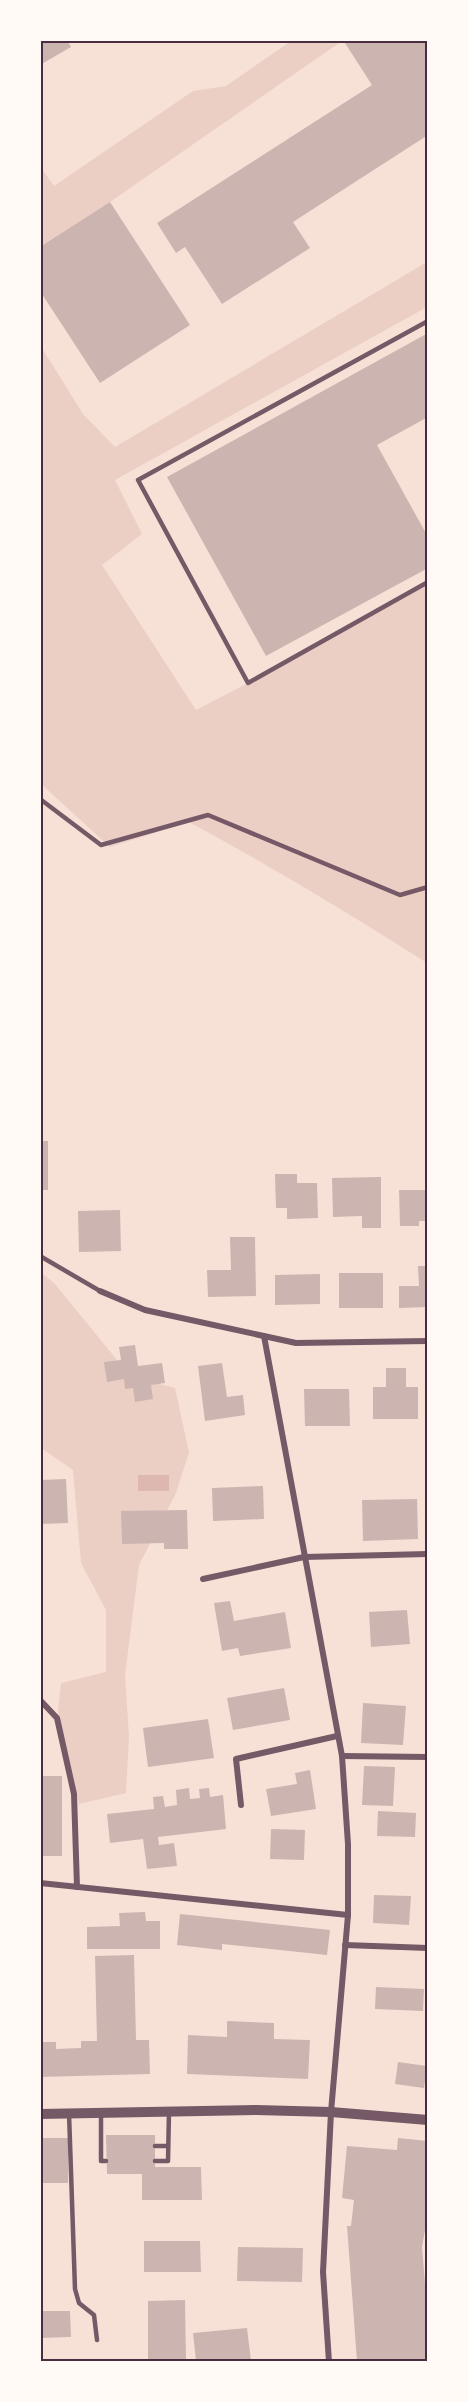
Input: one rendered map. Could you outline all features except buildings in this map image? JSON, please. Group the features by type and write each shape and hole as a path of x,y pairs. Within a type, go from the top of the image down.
{"street":[{"path":"100,1291 146,1310 296,1343 428,1341"},
{"path":"264,1336 342,1756 348,1844 348,1915 331,2112 323,2272 329,2361"},
{"path":"203,1579 304,1557 428,1554"},
{"path":"40,1700 57,1718 74,1794 77,1887"},
{"path":"241,1805 236,1759 337,1736"},
{"path":"342,1756 428,1757"},
{"path":"40,1883 348,1915"},
{"path":"345,1945 428,1948"},
{"path":"40,2114 169,2111 331,2112 428,2120"}],"lane":[{"path":"428,321 138,480 248,683 428,582"},
{"path":"40,799 101,845 208,815 400,895 428,887"},
{"path":"40,1256 100,1291"},
{"path":"155,2161 168,2161 169,2111"},
{"path":"101,2112 104,2146 101,2161 106,2161"},
{"path":"69,2113 75,2289 79,2303 94,2315 97,2340"},
{"path":"155,2146 168,2146"}],"shaded area":[{"path":"291,41 342,41 110,202 41,247 40,166 54,186 193,91 226,86"},
{"path":"427,262 427,307 115,480 142,534 102,565 196,710 427,582 427,963 309,890 189,822 110,847 41,784 40,345 83,414 115,447"},
{"path":"40,1272 54,1283 131,1377 175,1388 189,1452 176,1493 139,1565 125,1675 129,1737 126,1793 79,1804 58,1711 61,1683 106,1672 106,1610 81,1563 73,1470 41,1448"},
{"path":"138,1475 169,1475 169,1491 138,1491"}]}
